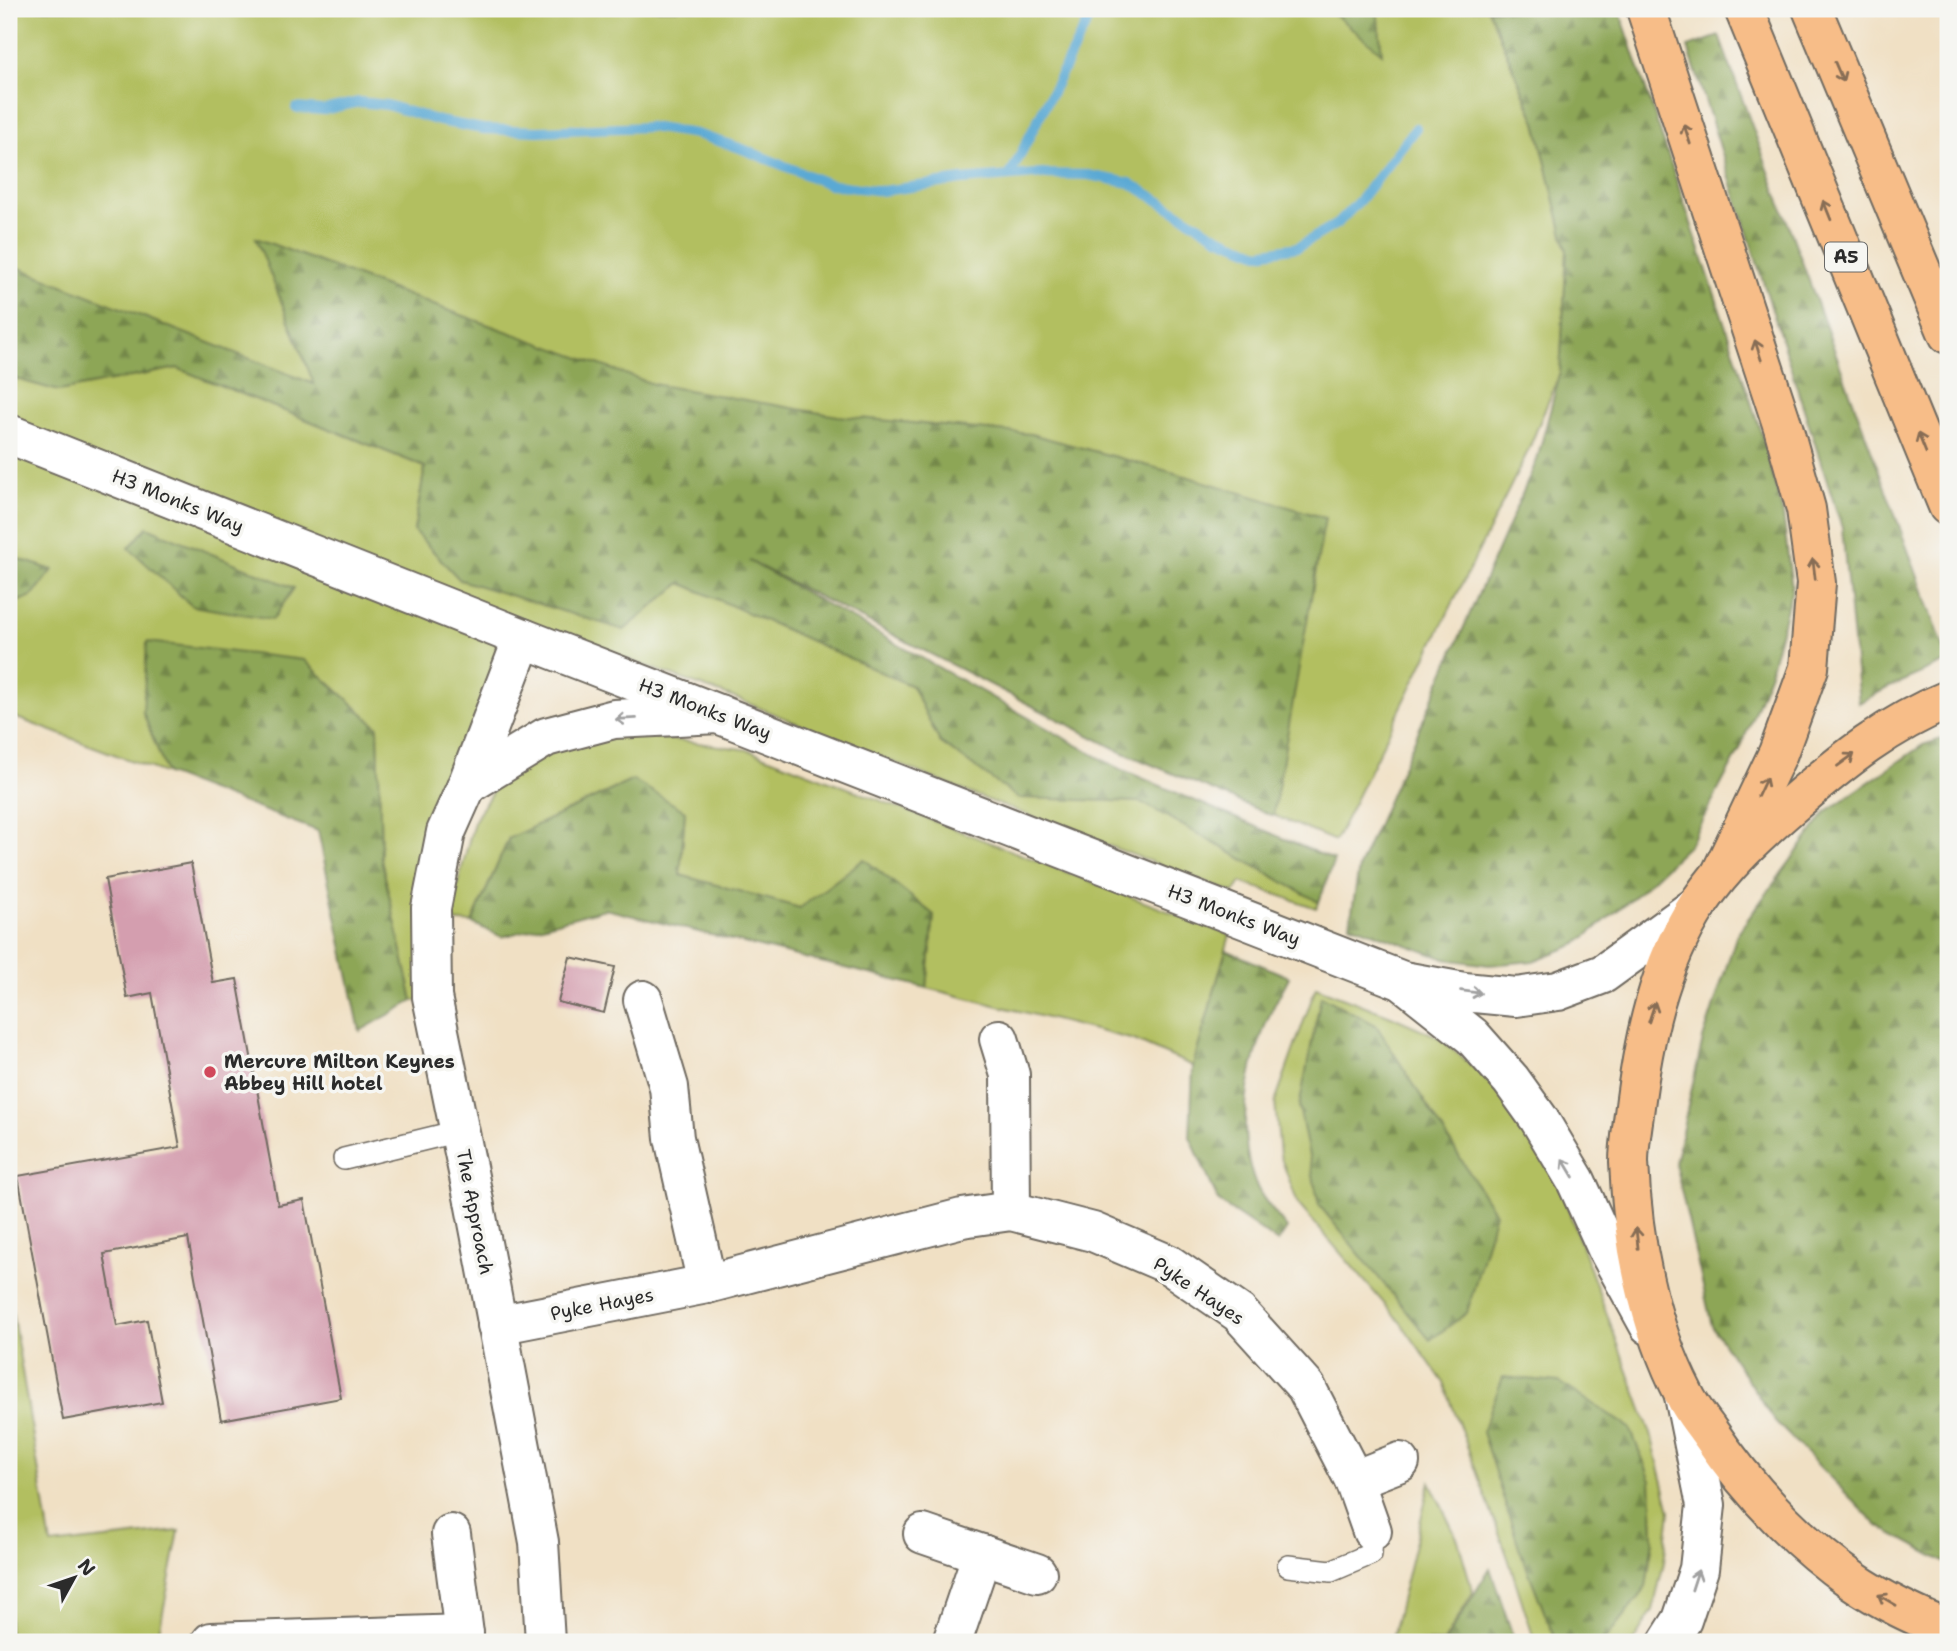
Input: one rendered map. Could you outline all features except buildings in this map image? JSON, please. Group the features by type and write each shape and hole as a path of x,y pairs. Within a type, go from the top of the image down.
{"main road":[{"path":"1646,9 1786,438 1806,509 1816,583 1809,668 1778,753 1722,871 1698,905 1669,959 1648,1022 1629,1159 1641,1275 1668,1358 1684,1396 1730,1464 1784,1524 1853,1581 1910,1613 1948,1630"},
{"name":"A5","path":"1744,9 1948,506"},
{"path":"1812,9 1948,334"},
{"path":"1722,871 1830,771 1884,732 1943,702"}],"street":[{"name":"H3 Monks Way","path":"9,433 523,638 1387,975 1464,992 1516,997 1558,992 1603,974 1698,905"},
{"name":"The Approach","path":"523,638 467,785 446,832 431,908 432,997 539,1542 545,1642"},
{"path":"467,785 545,737 614,719 719,714"},
{"name":"H3 Monks Way","path":"1387,975 1472,1036 1511,1080 1576,1181 1606,1247 1668,1358"},
{"path":"643,1000 669,1087 674,1138 707,1284"},
{"path":"999,1040 1010,1075 1011,1211"},
{"name":"Pyke Hayes","path":"497,1325 707,1284 962,1218 1011,1211 1093,1232 1168,1264 1239,1313 1306,1387 1354,1479 1373,1531"},
{"path":"1668,1642 1682,1620 1699,1569 1706,1506 1684,1396"},
{"path":"1354,1479 1400,1462"},
{"path":"211,1642 463,1638 450,1534"},
{"path":"922,1534 1037,1573"},
{"path":"952,1642 982,1554"}],"lane":[{"path":"344,1159 459,1131"},
{"path":"1288,1566 1331,1571 1371,1554 1373,1531"}],"green space":[{"path":"9,9 1488,9 1536,122 1567,251 1560,373 1528,451 1335,841 1122,752 723,547 9,265"},
{"path":"1328,9 1377,9 1382,53"},
{"path":"1488,9 1619,9 1762,435 1783,515 1792,589 1770,672 1740,749 1689,845 1637,894 1577,944 1533,961 1489,965 1445,959 1350,924 1359,867 1537,460 1560,373 1567,251 1536,122"},
{"path":"1719,36 1948,659 1859,703 1842,528 1688,47"},
{"path":"256,238 653,384 838,416 1031,434 1325,518 1273,816 1122,752 749,561 1116,767 1334,860 1319,902 1141,802 1018,798 940,742 912,686 681,583 624,630 460,580 414,531 425,467 177,368 59,391 9,377 9,264 314,384"},
{"path":"177,368 425,467 414,531 624,630 681,583 912,686 940,742 1018,797 1141,802 1319,902 1316,908 1241,882 1234,893 972,794 735,698 528,624 467,785 432,997 413,1001 381,859 378,727 143,712 167,774 9,715 9,605 32,596 52,570 9,556 9,377 59,391"},
{"path":"147,527 294,588 273,619 192,606 129,548"},
{"path":"9,556 53,570 32,596 9,605"},
{"path":"147,642 304,660 378,727 381,859 413,1001 360,1031 318,831 167,774 143,712"},
{"path":"618,732 749,750 1230,935 1193,1066 1134,1040 927,988 934,915 800,908 680,875 685,811 509,838 472,923 448,921 474,822 495,787 550,750"},
{"path":"1948,737 1948,1564 1878,1526 1775,1421 1712,1326 1675,1163 1703,1039 1737,934 1827,811 1923,745"},
{"path":"633,780 685,811 680,875 800,908 864,859 934,915 927,988 605,909 502,937 472,923 509,838"},
{"path":"1226,950 1289,977 1270,1013 1258,1045 1248,1087 1245,1129 1251,1170 1258,1189 1287,1228 1278,1242 1219,1202 1190,1137 1193,1066"},
{"path":"1316,987 1439,1037 1485,1077 1525,1122 1561,1190 1651,1434 1670,1511 1664,1562 1653,1610 1633,1642 1603,1642 1646,1587 1653,1540 1651,1481 1519,1547 1556,1642 1535,1642 1508,1558 1444,1383 1401,1323 1298,1204 1280,1155 1275,1102"},
{"path":"1321,996 1376,1025 1495,1213 1467,1313 1430,1340 1319,1205 1299,1107"},
{"path":"9,1293 51,1545 179,1531 157,1642 9,1642"},
{"path":"1503,1377 1559,1382 1630,1428 1651,1481 1653,1540 1646,1587 1603,1642 1556,1642 1519,1547 1482,1432"},
{"path":"1430,1482 1458,1540 1473,1592 1444,1642 1391,1642"},
{"path":"1490,1568 1515,1642 1445,1642"}],"waterway":[{"path":"1010,175 1094,9"},
{"path":"296,108 323,110 359,102 387,105 439,121 483,129 538,131 649,127 696,134 740,148 829,184 882,191 962,180 1036,174 1088,175 1130,183 1218,237 1259,253 1298,247 1338,223 1360,200 1416,128"}],"place":[{"name":"Mercure Milton Keynes Abbey Hill hotel","path":"210,1072"}]}
